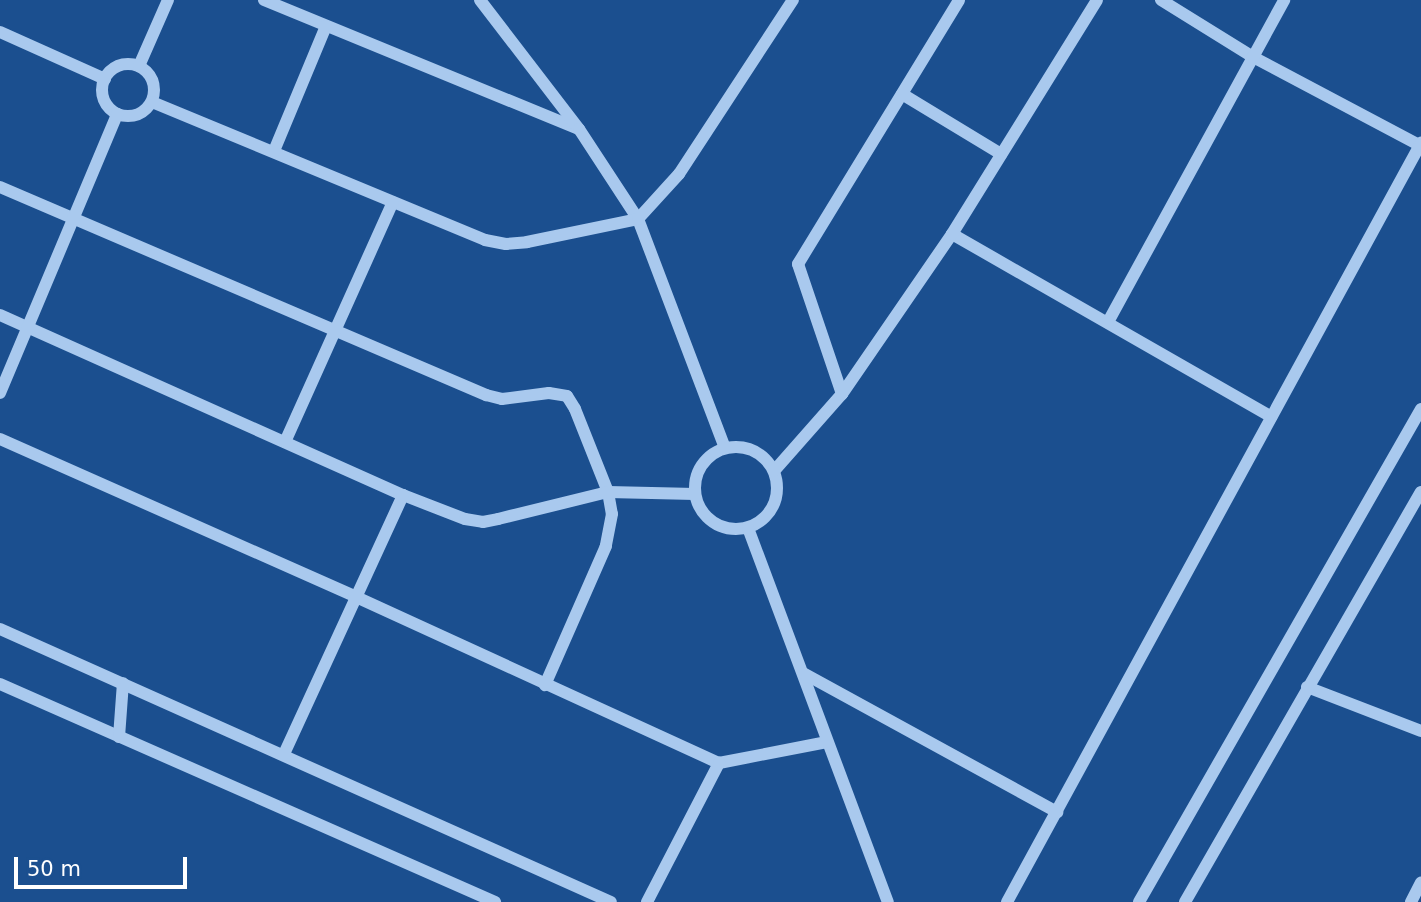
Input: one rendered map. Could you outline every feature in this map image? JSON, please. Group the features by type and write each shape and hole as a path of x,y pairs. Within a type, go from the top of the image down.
{"street":[{"path":"139,66 169,0"},
{"path":"264,0 579,129"},
{"path":"480,0 579,129 638,219 725,448"},
{"path":"152,102 485,240 506,244 638,219 679,174 793,0"},
{"path":"842,394 798,264 959,0"},
{"path":"774,471 842,394 952,234 1097,0"},
{"path":"1007,902 1421,145 1253,57 1161,0"},
{"path":"1108,322 1284,0"},
{"path":"274,151 326,26"},
{"path":"0,32 105,79"},
{"path":"120,65 139,66 153,82 152,102 137,115 117,114 103,99 105,79 120,65"},
{"path":"901,94 1001,154"},
{"path":"0,393 117,114"},
{"path":"0,187 486,395 502,399 549,393 567,396 608,492 612,514 606,546 545,685"},
{"path":"285,442 393,202"},
{"path":"952,234 1271,417"},
{"path":"0,315 403,495 465,519 483,522 608,492 695,494"},
{"path":"1139,902 1421,409"},
{"path":"0,439 719,762 827,742"},
{"path":"736,447 759,453 774,471 777,482 774,505 768,515 748,528 724,528 714,523 699,505 695,494 699,471 705,461 725,448 736,447"},
{"path":"1185,902 1421,492"},
{"path":"284,754 354,596 403,495"},
{"path":"748,528 888,902"},
{"path":"0,629 611,902"},
{"path":"803,673 1057,812"},
{"path":"119,737 123,683"},
{"path":"0,684 495,902"},
{"path":"1307,687 1421,731"},
{"path":"647,902 719,762"},
{"path":"1411,902 1421,882"}]}
